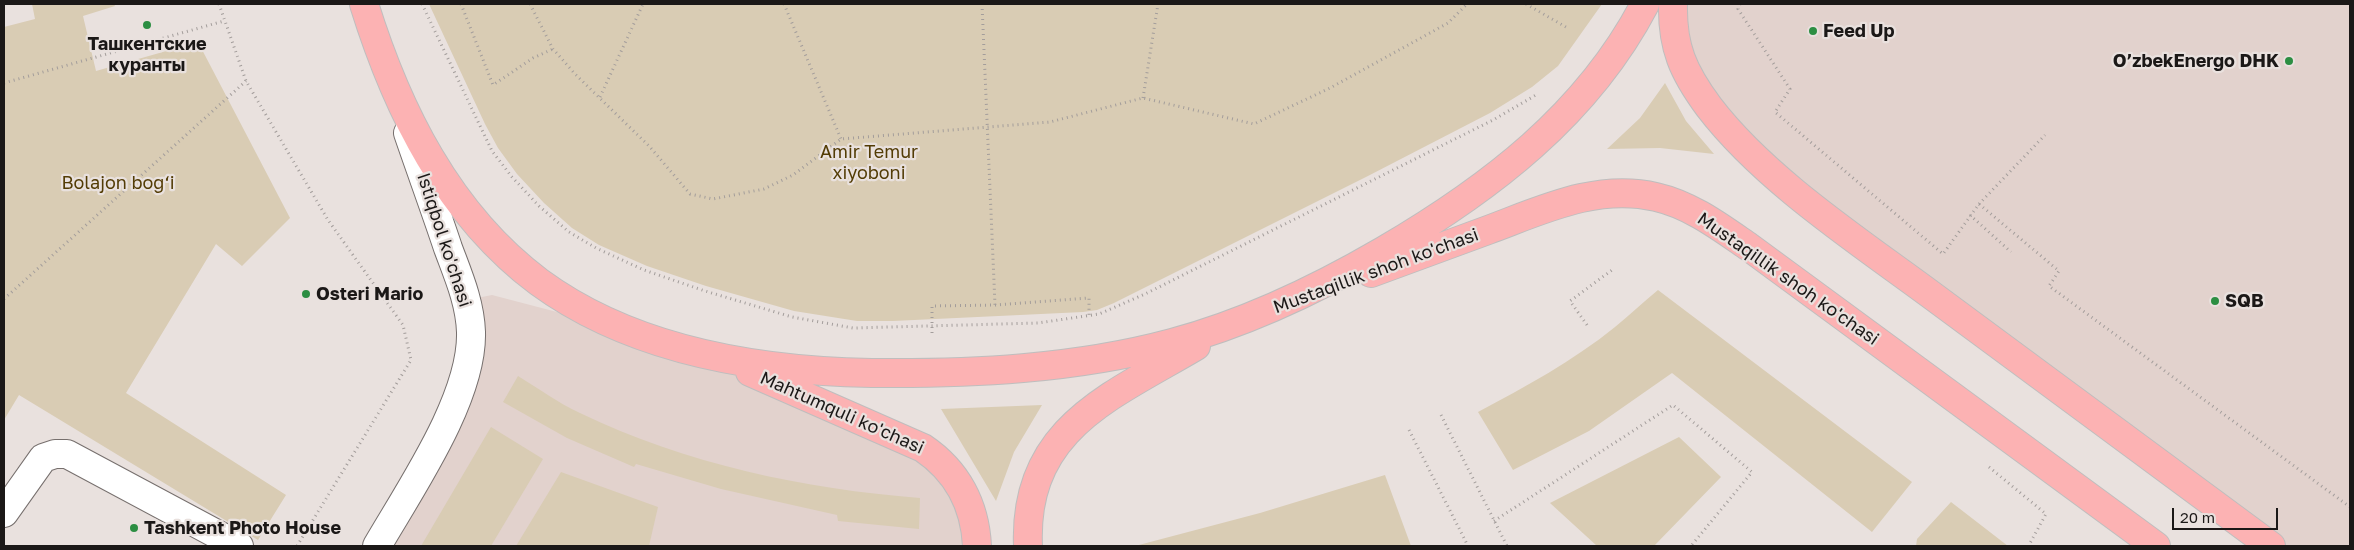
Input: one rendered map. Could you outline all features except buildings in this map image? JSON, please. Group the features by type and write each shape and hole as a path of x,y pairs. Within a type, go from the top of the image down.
{"main road":[{"path":"364,4 385,68 408,118 433,165 472,218 516,264 542,284 568,301 622,329 709,354 797,369 929,374 1036,366 1108,357 1169,344 1230,326 1259,314 1367,260 1435,220 1492,180 1568,112 1613,58 1645,4"},
{"path":"1674,4 1675,46 1687,75 1710,108 1772,174 1855,238 2271,546"},
{"name":"Mustaqillik shoh ko'chasi","path":"1259,314 1568,201 1609,193 1634,193 1658,197 1706,218 1749,247 2156,546"},
{"path":"1028,546 1032,494 1040,473 1070,426 1081,416 1111,396 1230,326"},
{"name":"Mahtumquli ko'chasi","path":"709,354 923,448 934,455 953,474 967,497 975,523 978,546"}],"street":[{"name":"Istiqbol ko'chasi","path":"377,546 450,415 467,367 471,333 466,300 385,68"},
{"path":"4,513 43,458 55,454 67,454 239,546"}],"path":[{"path":"219,4 246,81 328,220 404,325 411,360 297,546"},
{"path":"422,4 492,151 539,206 569,232 596,248 644,270 705,291 792,316 853,328 1038,323 1099,314 1154,289 1493,120 1537,94"},
{"path":"461,4 493,85 533,58 553,49"},
{"path":"530,4 553,49 650,147 690,194 713,199 764,188 793,174 841,139 1050,122 1143,98 1254,124 1330,88 1448,23 1468,4"},
{"path":"600,97 642,4"},
{"path":"784,4 841,139"},
{"path":"982,4 995,305"},
{"path":"1143,98 1158,4"},
{"path":"1526,4 1566,27"},
{"path":"1740,4 1738,9 1790,89 1775,112 1943,254 1979,204 2045,136"},
{"path":"4,83 224,21"},
{"path":"4,299 246,81"},
{"path":"1979,204 2059,271 2049,286 2350,508"},
{"path":"1970,216 2011,252"},
{"path":"1587,325 1570,301 1612,270"},
{"path":"932,333 932,306 995,305 1089,298 1088,316"},
{"path":"1494,521 1673,406 1752,472 1691,546"},
{"path":"1441,415 1507,546"},
{"path":"1409,430 1468,546"},
{"path":"1989,467 2046,514 2029,545"}],"shaded area":[{"path":"1673,4 2350,4 2350,546 2271,546 1847,232 1710,108"},
{"path":"492,295 622,329 923,448 977,546 377,546 442,431 467,300"}],"green space":[{"name":"Bolajon bog‘i","path":"32,4 114,4 115,6 83,16 96,71 198,42 290,218 242,266 216,244 126,393 286,495 258,540 19,395 4,420 4,27 35,19"},
{"name":"Amir Temur xiyoboni","path":"429,4 1602,4 1558,66 1532,87 1490,113 1114,303 1097,310 1083,312 857,321 794,311 706,286 647,266 599,245 572,228 544,203 517,174 498,148"},
{"path":"1665,83 1686,121 1714,154 1660,148 1607,149 1640,118"},
{"path":"1658,290 1912,482 1872,532 1672,373 1589,431 1513,470 1478,412 1566,362 1615,327"},
{"path":"518,376 580,413 662,447 704,460 789,481 876,494 920,498 919,529 838,521 837,515 721,489 636,464 634,467 567,438 503,402"},
{"path":"1042,405 1014,452 996,501 941,409"},
{"path":"491,427 543,459 491,546 421,546"},
{"path":"1679,437 1721,477 1654,546 1597,546 1550,503"},
{"path":"561,472 658,507 649,546 516,546"},
{"path":"1385,475 1411,546 1135,546 1260,513"},
{"path":"1951,502 2008,546 1916,546 1917,539"}],"place":[{"name":"Ташкентские куранты","path":"147,25"},
{"name":"Feed Up","path":"1813,31"},
{"name":"O’zbekEnergo DHK","path":"2289,61"},
{"name":"Osteri Mario","path":"306,294"},
{"name":"SQB","path":"2215,301"},
{"name":"Tashkent Photo House","path":"134,528"}]}
